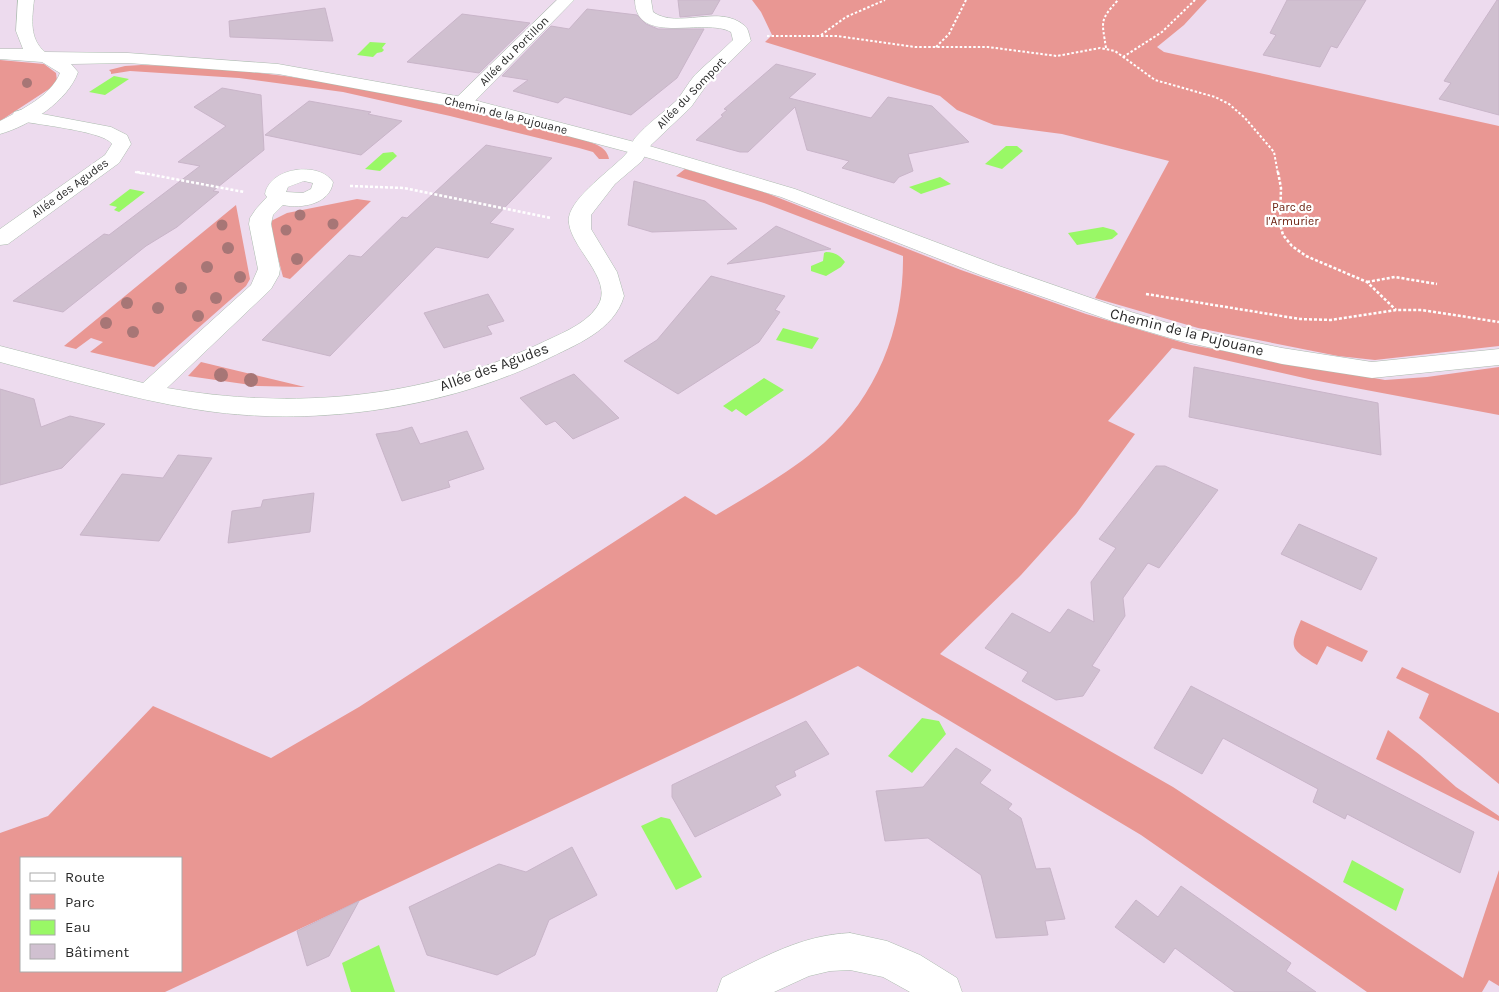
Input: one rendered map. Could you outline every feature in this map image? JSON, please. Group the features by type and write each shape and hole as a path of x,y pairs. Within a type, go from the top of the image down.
{"street":[{"path":"26,0 25,27 27,44 30,50 65,67 69,72 68,78 56,94"},
{"name":"Allée du Portillon","path":"462,103 566,0"},
{"path":"642,0 646,15 655,20 676,23 727,23 737,28 742,37"},
{"path":"0,46 25,27"},
{"name":"Allée du Somport","path":"639,149 642,142 684,103 702,79 740,44 742,37"},
{"name":"Chemin de la Pujouane","path":"0,54 45,57 128,58 294,72 462,103 639,149 814,202 991,271 1123,317 1177,333 1282,356 1372,370 1499,357"},
{"name":"Chemin de la Pujouane","path":"7,125 79,80 109,66 124,63 174,61"},
{"name":"Allée des Agudes","path":"0,239 112,159 120,148 121,139 116,135 101,130 7,125"},
{"path":"579,220 585,206 608,180 635,157 639,149"},
{"path":"149,392 260,289 269,268 260,224 261,218 277,193 295,200 305,199 320,192 324,187"},
{"name":"Allée des Agudes","path":"0,354 149,392 206,403 242,406 338,405 431,389 470,379 521,360 578,333 596,320 611,302 613,292 610,282 580,229 579,220"},
{"path":"736,992 788,965 815,956 838,952 864,952 889,960 924,978 943,992"}],"path":[{"path":"821,35 846,17 884,0"},
{"path":"936,47 949,34 966,0"},
{"path":"1106,48 1102,21 1104,15 1118,0"},
{"path":"1123,57 1175,23 1194,0"},
{"path":"742,37 821,35 916,47 988,47 1057,56 1106,48 1115,51 1155,80 1215,97 1229,104 1245,118 1274,152 1281,188 1280,224 1283,235 1292,246 1306,256 1367,282 1382,294 1396,310"},
{"path":"103,166 237,192 277,193"},
{"path":"324,187 404,188 538,217 579,220"},
{"path":"1367,282 1394,277 1436,284"},
{"name":"Chemin de la Pujouane","path":"1144,294 1300,319 1331,320 1396,310 1448,313 1499,322"}],"green space":[{"name":"Parc de l'Armurier","path":"752,0 1207,0 1184,25 1157,47 1164,52 1499,126 1499,346 1375,360 1338,356 1198,328 1095,298 1169,161 1062,134 994,125 957,110 940,96 765,42 772,35 761,12"},
{"path":"0,60 44,64 56,73 57,81 49,89 0,121"},
{"path":"141,65 253,72 364,89 420,100 584,140 603,149 609,159 599,159 593,152 579,148 343,92 239,78 130,71 111,74 109,70"},
{"path":"685,169 759,190 961,270 1086,314 1191,345 1385,380 1427,377 1499,367 1499,415 1313,380 1172,348 1108,421 1135,434 1076,514 1021,575 940,654 1173,787 1463,978 1499,870 1499,986 1489,980 1482,992 1367,992 1141,835 858,666 165,992 0,992 0,833 48,816 153,706 271,758 359,707 685,496 716,515 799,463 824,443 843,424 873,382 884,359 899,309 903,256 764,203 676,176"},
{"path":"357,199 371,201 290,279 283,277 271,221 287,213"},
{"path":"236,205 250,279 246,286 154,367 90,352 103,342 91,338 76,349 64,346"},
{"path":"201,362 305,387 257,386 188,376"},
{"path":"1301,620 1368,651 1362,662 1327,646 1317,665 1301,655 1294,647 1294,642"},
{"path":"1402,667 1499,713 1499,784 1419,718 1429,694 1396,678"},
{"path":"1388,730 1456,787 1499,816 1499,821 1376,759"}],"water":[{"path":"370,42 386,43 382,48 384,50 373,57 357,55"},
{"path":"114,76 129,79 105,95 89,92"},
{"path":"1006,146 1017,146 1023,151 1002,169 985,164"},
{"path":"393,152 397,156 380,171 365,169 383,153"},
{"path":"940,177 951,184 921,194 909,187"},
{"path":"130,189 145,192 119,212 114,210 117,207 109,205"},
{"path":"1103,227 1114,230 1118,234 1112,239 1077,245 1068,233"},
{"path":"824,253 837,254 845,262 841,267 826,276 811,271 811,266 823,261"},
{"path":"783,328 819,338 812,349 776,340"},
{"path":"764,378 784,390 746,416 736,409 732,412 723,406"},
{"path":"922,718 939,721 946,734 912,773 888,756"},
{"path":"661,817 670,819 702,877 676,890 641,826"},
{"path":"1352,860 1404,889 1396,911 1343,882"},
{"path":"379,945 395,992 351,992 342,963"}],"building":[{"path":"678,0 720,0 712,14 680,17"},
{"path":"1287,0 1366,0 1337,48 1331,46 1320,67 1263,55 1276,35 1270,33"},
{"path":"1497,0 1499,0 1499,115 1439,99 1451,83 1444,81"},
{"path":"325,8 333,41 230,37 229,21"},
{"path":"587,9 637,15 646,24 658,29 704,29 677,78 631,115 565,97 558,103 513,91 528,80 502,76 551,26 569,29"},
{"path":"462,14 530,23 479,73 407,62"},
{"path":"776,64 816,74 789,98 871,118 888,97 932,106 969,142 908,154 913,171 899,177 894,183 842,168 849,161 807,150 795,107 748,152 740,152 696,140 723,116 721,115 727,110 724,109"},
{"path":"222,88 261,95 264,150 213,191 219,192 177,227 146,246 63,312 13,301 104,234 109,235 200,166 178,162 226,126 194,107"},
{"path":"309,101 371,112 368,114 402,121 361,155 265,135"},
{"path":"486,145 552,158 490,223 514,229 488,258 436,247 330,356 262,340 349,255 361,257 402,217 407,218"},
{"path":"634,181 705,201 737,229 652,232 628,225"},
{"path":"776,226 831,249 727,264"},
{"path":"711,276 785,296 775,310 780,312 759,342 678,394 624,361 657,340"},
{"path":"488,294 504,321 487,326 492,334 444,348 424,313"},
{"path":"1194,367 1378,403 1381,455 1189,417"},
{"path":"574,374 619,418 573,439 555,421 546,425 520,398"},
{"path":"0,389 34,399 41,427 70,416 105,424 62,468 0,485"},
{"path":"412,427 420,444 467,431 484,469 448,481 450,487 402,501 376,434"},
{"path":"178,455 212,458 159,541 80,535 122,474 163,478"},
{"path":"1156,466 1165,466 1218,490 1159,568 1148,563 1123,598 1125,616 1092,666 1100,670 1083,696 1056,700 1022,681 1028,672 985,648 1012,613 1050,633 1068,609 1094,622 1091,582 1116,548 1099,539"},
{"path":"314,493 310,532 228,543 232,511 261,507 263,500"},
{"path":"1299,524 1377,558 1361,590 1281,554"},
{"path":"1191,686 1474,832 1460,873 1347,814 1345,819 1313,802 1318,789 1223,738 1202,774 1154,748"},
{"path":"806,721 829,754 794,771 796,776 775,786 781,795 695,837 672,797 672,785"},
{"path":"956,748 991,770 980,783 1012,804 1008,809 1021,818 1036,869 1050,868 1065,919 1045,921 1048,935 996,938 981,875 928,838 885,841 876,791 923,787"},
{"path":"572,847 597,895 549,920 535,955 497,975 427,955 409,907 499,864 526,872"},
{"path":"1181,886 1291,963 1286,971 1316,992 1235,992 1175,948 1164,963 1115,927 1136,900 1158,917"},
{"path":"359,901 329,956 307,966 297,931"}]}
